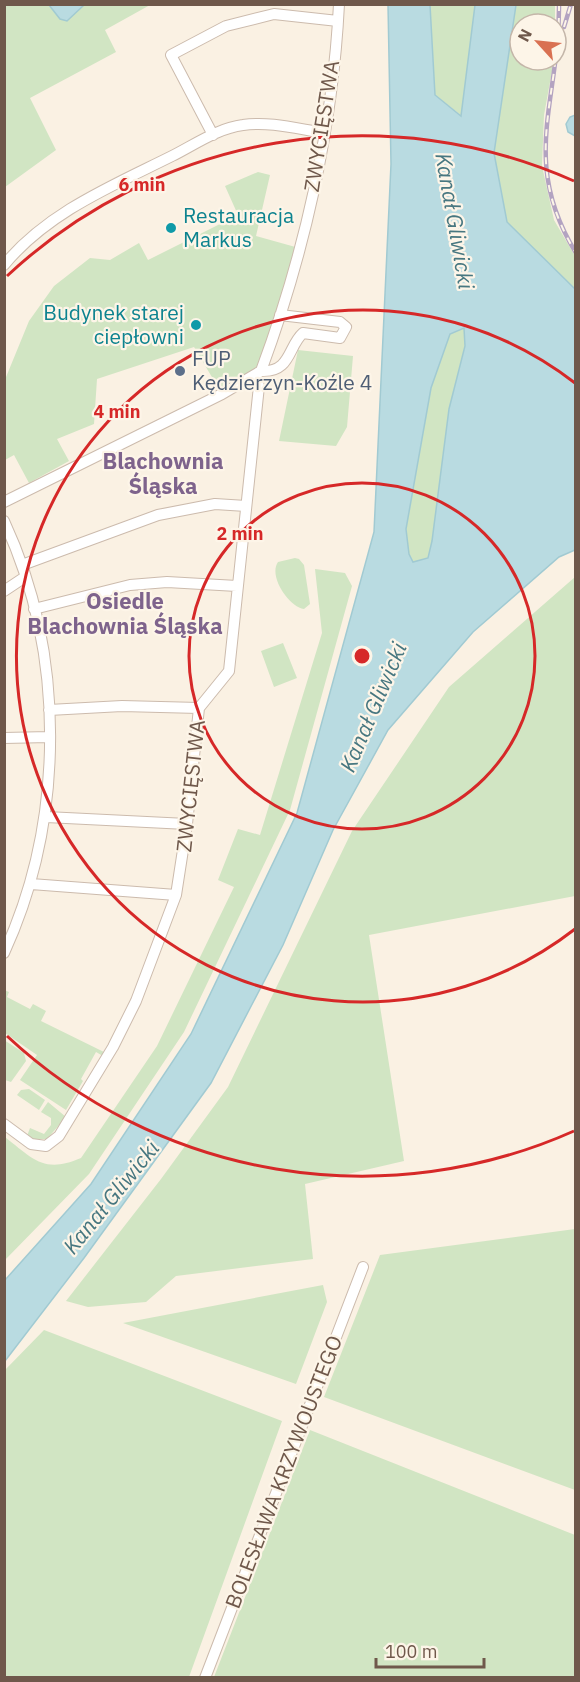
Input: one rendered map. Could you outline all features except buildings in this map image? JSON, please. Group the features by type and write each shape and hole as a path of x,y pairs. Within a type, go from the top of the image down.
{"street":[{"name":"ZWYCIĘSTWA","path":"4,1124 31,1144 45,1146 59,1136 108,1056 139,992 176,895 187,824 199,708 229,671 259,386 258,373 280,315 325,133 339,4"},
{"path":"213,135 171,55 226,26 274,14 338,21"},
{"path":"4,265 18,249 47,224 74,206 213,135 241,125 269,124 325,133"},
{"path":"4,502 258,373 280,366 290,357 303,333 340,338 345,332 346,327 340,322 280,315"},
{"path":"22,565 158,515 215,504 246,506"},
{"path":"4,521 22,565 34,609 41,639 49,710 46,817 31,884 4,953"},
{"path":"4,591 26,577"},
{"path":"34,609 130,585 167,582 237,586"},
{"path":"49,710 122,706 199,708"},
{"path":"4,738 49,737"},
{"path":"46,817 187,824"},
{"path":"31,884 176,895"},
{"name":"BOLESŁAWA KRZYWOUSTEGO","path":"205,1677 363,1268"}],"green space":[{"path":"5,5 150,5 105,30 116,52 30,98 56,150 5,187"},
{"path":"430,5 475,5 462,116 435,95"},
{"path":"516,5 555,5 555,12 515,12"},
{"path":"508,59 508,72 552,72 544,115 542,166 554,220 575,256 575,289 507,223 494,153"},
{"path":"258,172 270,175 256,236 299,248 261,371 222,394 194,347 97,379 94,424 57,439 69,461 29,483 14,455 5,460 4,382 29,321 54,286 90,258 110,260 139,243 148,260 238,215 225,186"},
{"path":"464,328 465,346 449,409 432,541 428,558 413,562 409,554 406,529 431,388 450,334"},
{"path":"298,350 353,356 347,427 336,446 279,441"},
{"path":"295,558 304,565 310,604 304,609 292,603 287,597 276,575 278,562"},
{"path":"315,569 345,573 352,586 290,810 184,1032 89,1174 5,1260 5,1137 40,1162 57,1165 81,1158 157,1046 234,887 218,880 238,829 260,835 322,633"},
{"path":"575,577 575,896 369,935 404,1161 305,1184 313,1259 176,1276 146,1302 88,1307 66,1301 161,1179 228,1087 352,831 449,687"},
{"path":"283,643 297,678 274,687 261,651"},
{"path":"4,990 9,992 7,997 30,1009 33,1004 46,1011 41,1021 106,1053 103,1056 96,1052 66,1110 20,1080 37,1055 5,1033"},
{"path":"4,1040 24,1053 26,1061 11,1082 5,1080"},
{"path":"29,1089 45,1100 39,1110 17,1095 21,1090"},
{"path":"48,1102 66,1117 47,1139 32,1139 27,1136 30,1128 44,1134 51,1125 51,1118 41,1112"},
{"path":"575,1229 575,1490 324,1397 380,1255"},
{"path":"323,1285 327,1302 296,1384 123,1323"},
{"path":"44,1330 282,1421 189,1677 5,1677 5,1370"},
{"path":"310,1430 575,1535 575,1677 214,1677"}],"water":[{"path":"49,5 84,5 67,21 60,19"},
{"name":"Kanał Gliwicki","path":"388,5 430,5 435,95 461,116 475,5 516,5 515,12 508,12 508,59 494,153 507,222 575,289 575,550 559,557 473,632 388,730 333,830 283,945 211,1083 84,1258 5,1361 5,1280 91,1184 191,1034 297,813 374,532 391,164","holes":["464,328 465,346 449,409 432,541 428,558 413,562 409,554 406,529 431,388 450,334"]},
{"path":"575,115 576,136 568,132 566,124 570,117"}],"railway":[{"path":"559,4 558,39 546,130 546,159 549,188 559,220 576,253"},
{"path":"568,14 571,4"}],"place":[{"name":"Restauracja Markus","path":"171,228"},
{"name":"Budynek starej ciepłowni","path":"196,325"},
{"name":"FUP Kędzierzyn-Koźle 4","path":"180,371"}],"district":[{"name":"Blachownia Śląska","path":"163,474"},
{"name":"Osiedle Blachownia Śląska","path":"125,614"}]}
